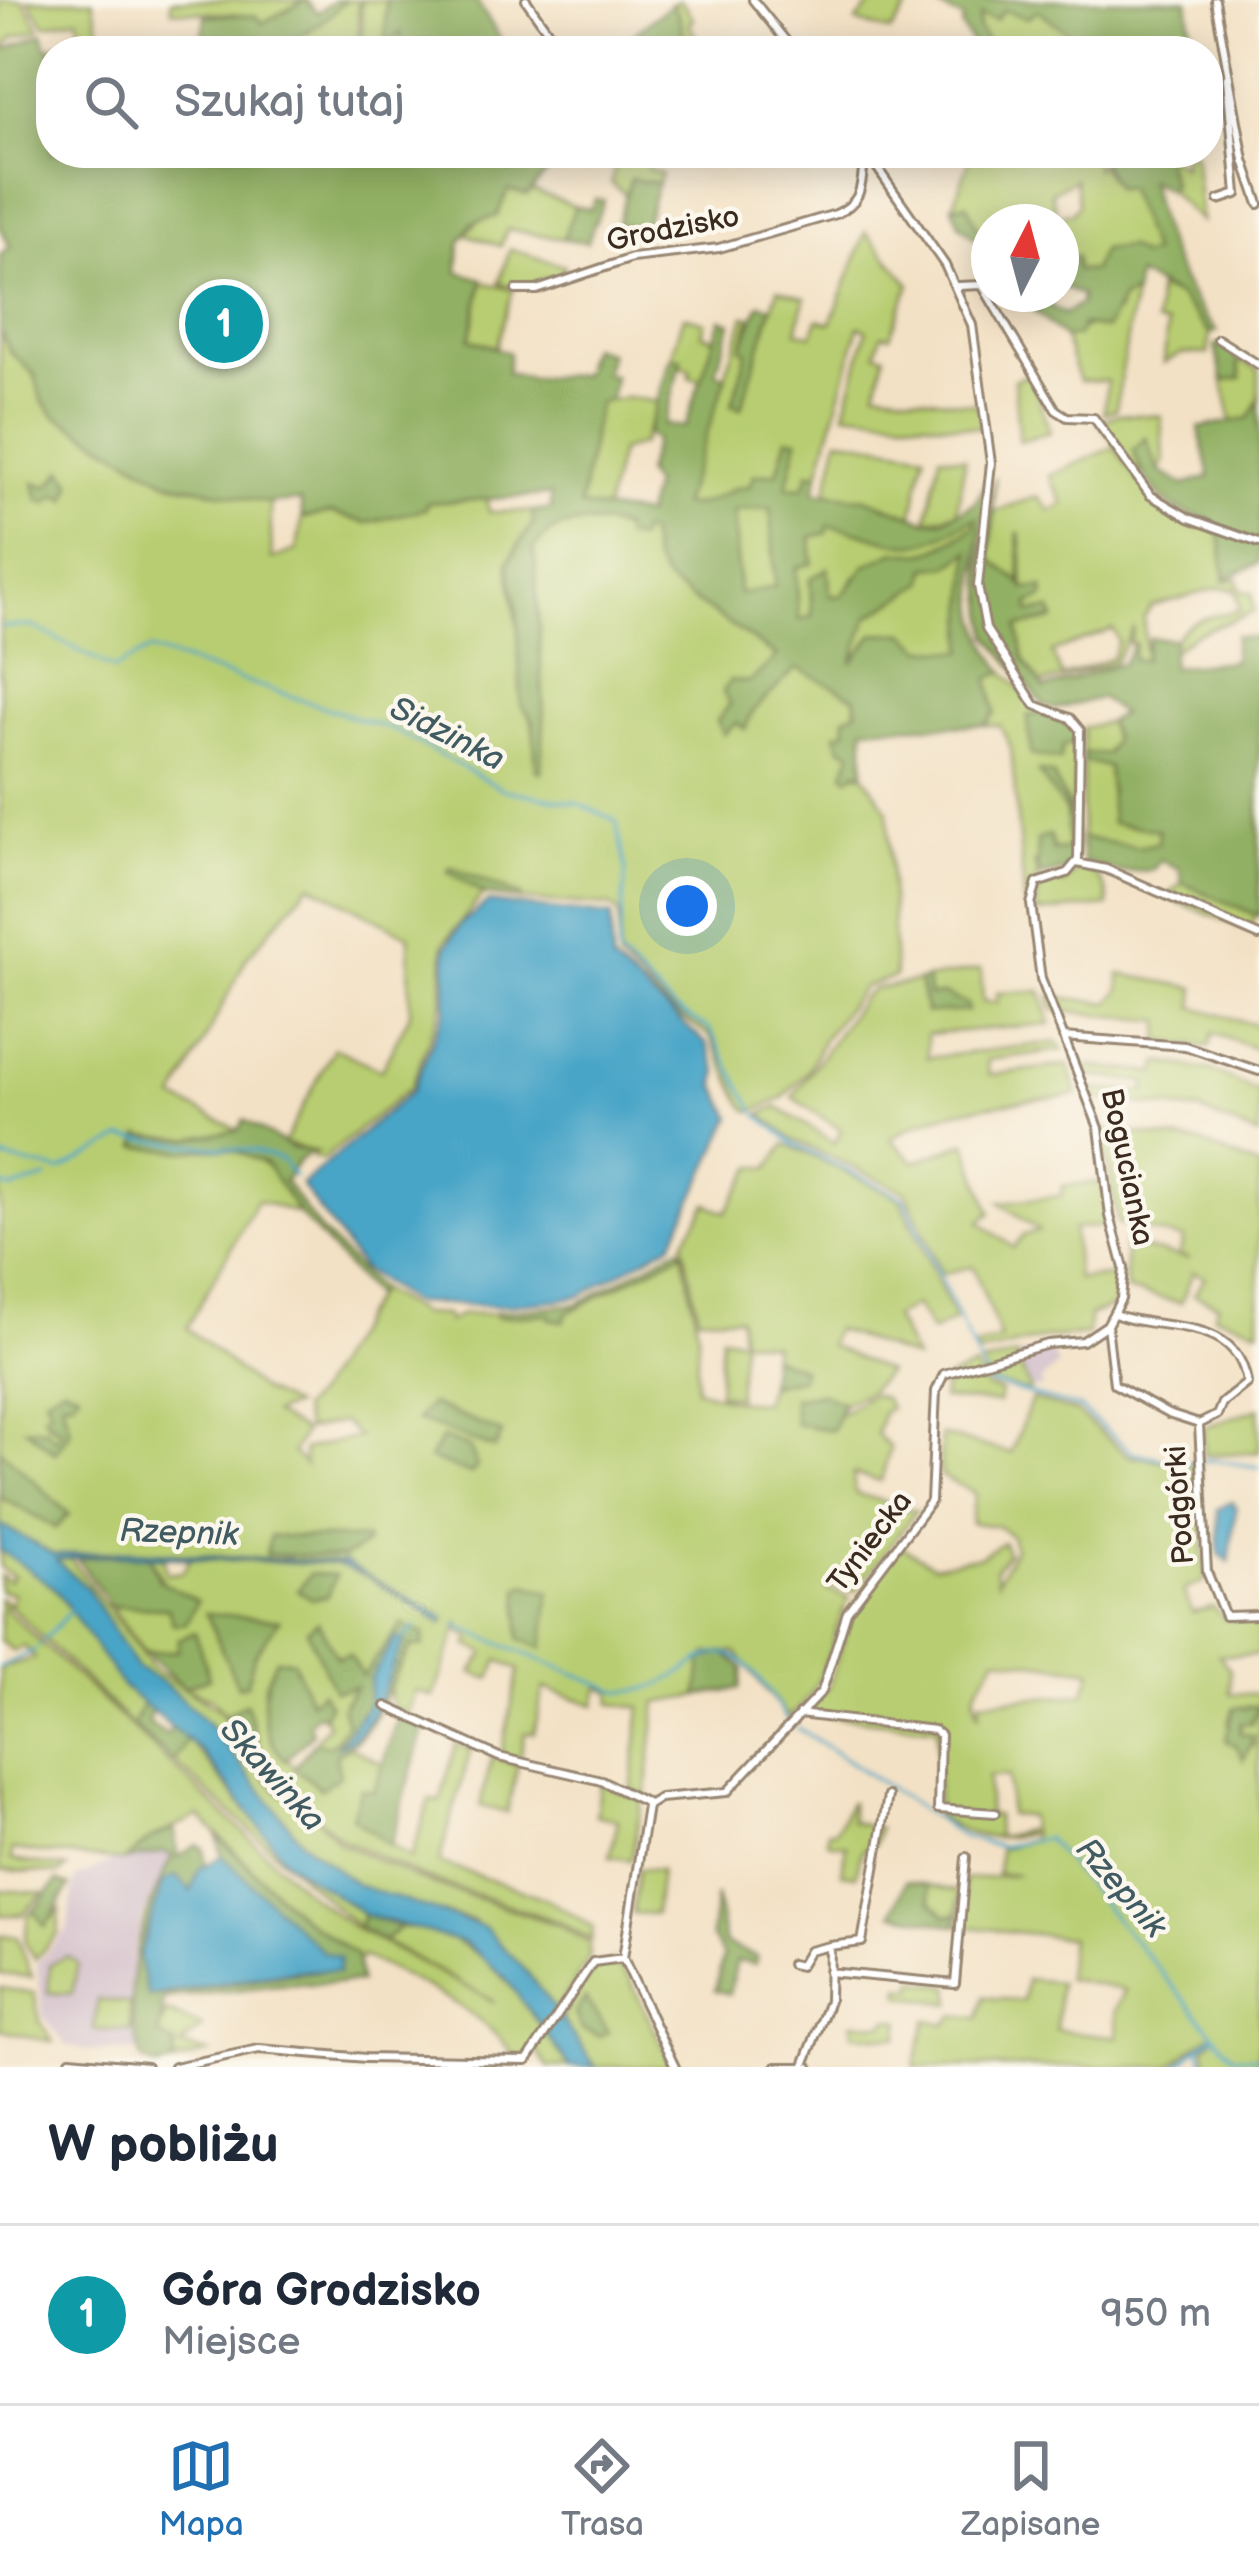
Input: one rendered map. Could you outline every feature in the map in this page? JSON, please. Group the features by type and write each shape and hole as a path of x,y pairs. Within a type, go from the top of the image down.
{"street":[{"path":"526,0 547,30 546,36"},
{"path":"753,0 782,36"},
{"path":"1215,0 1221,36"},
{"path":"1223,52 1247,176 1259,204"},
{"path":"1219,200 1237,194 1227,78"},
{"name":"Grodzisko","path":"516,290 537,290 624,260 719,248 836,214 850,208 863,190 865,168"},
{"path":"876,168 958,286 977,352 991,463 977,586 980,609 1001,660 1035,705 1079,726 1077,863 1106,869 1259,936"},
{"path":"958,286 982,285 1056,410 1067,417 1094,418 1150,496 1189,518 1259,543"},
{"path":"1218,339 1259,365"},
{"name":"Bogucianka","path":"1077,863 1067,873 1037,883 1031,897 1041,979 1099,1128 1110,1216 1124,1268 1115,1314"},
{"path":"1063,1037 1185,1046 1259,1071"},
{"path":"1107,1325 1115,1314"},
{"name":"Podgórki","path":"1107,1325 1114,1384 1168,1414 1199,1424 1217,1414 1222,1403 1246,1384 1234,1356 1202,1329 1115,1314"},
{"name":"Tyniecka","path":"649,1804 727,1792 825,1684 853,1602 931,1502 938,1386 949,1371 1084,1341 1107,1325"},
{"name":"Podgórki","path":"1199,1424 1208,1571 1216,1603 1229,1618 1259,1616"},
{"path":"386,1706 499,1757 602,1781 649,1804 640,1825 623,1958 675,2067"},
{"path":"794,1719 934,1730 940,1735 938,1810 995,1813"},
{"path":"791,1964 800,1966 809,1951 862,1942 888,1796"},
{"path":"829,1972 955,1984 966,1857"},
{"path":"776,2067 807,2066 829,2001 830,1946"},
{"path":"174,2067 259,2049 366,2059 529,2062 601,1953 623,1958"},
{"path":"70,2060 147,2067"}],"shaded area":[{"path":"1051,1348 1058,1365 1041,1380 1042,1388 1030,1389 1016,1356"},
{"path":"165,1852 172,1856 142,1917 132,1959 139,2052 84,2051 66,2045 43,2016 37,1963 67,1931 75,1879 111,1862"}],"green space":[{"path":"0,0 23,0 40,29 14,37 0,52"},
{"path":"28,0 93,0 100,33 140,36 82,36 78,18 45,25"},
{"path":"171,0 306,0 262,23 250,16 171,10"},
{"path":"306,0 317,13 335,0 346,0 299,36 203,36 205,15 256,16 262,23"},
{"path":"346,0 358,0 359,36 299,36"},
{"path":"361,0 386,0 386,36 362,36"},
{"path":"386,0 476,0 499,36 401,33 385,36"},
{"path":"680,0 693,18 689,25 695,36 684,36 672,4"},
{"path":"923,0 1188,0 1192,36 1073,36 1038,10 1027,18 1004,10 996,20 980,15 984,36 967,36 963,19"},
{"path":"974,0 1039,10 1076,36 968,36"},
{"path":"873,3 911,4 891,32 856,22"},
{"path":"672,4 684,36 631,36"},
{"path":"36,36 36,168 551,168 527,195 508,190 497,216 472,223 460,243 458,272 483,279 470,339 509,353 507,373 531,379 582,374 590,346 609,353 605,374 614,376 610,399 598,404 580,506 645,515 653,485 645,474 655,440 647,434 671,357 682,359 664,425 685,427 721,319 731,323 716,371 726,378 682,505 701,504 750,486 754,475 777,473 787,438 798,439 787,487 804,488 809,473 819,473 815,492 865,498 927,521 943,520 975,503 988,479 976,578 981,626 1004,671 989,679 995,713 985,725 864,727 864,774 857,771 849,778 844,773 852,752 840,747 836,733 846,731 845,717 857,711 856,698 797,668 753,711 745,729 736,723 724,734 717,721 730,704 723,692 730,680 750,682 777,656 668,583 653,561 648,533 641,532 639,540 624,537 623,528 573,524 551,532 534,549 544,720 541,772 536,770 533,720 521,705 517,612 508,562 533,523 533,511 551,510 550,495 427,503 425,509 366,523 332,513 302,518 301,501 270,503 168,482 54,415 41,399 35,375 11,353 0,331 0,255 10,247 0,226 0,52","holes":["771,508 775,587 739,594 734,511","976,518 975,526 936,549 895,551 865,566 842,596 830,596 828,568 810,579 812,616 799,620 796,568 812,563 811,537 827,533 828,526 914,544","970,551 964,651 924,649 906,633 874,634 852,663 868,617 924,583 927,568 948,566"]},
{"path":"614,168 661,173 658,183 631,179 626,195 611,183"},
{"path":"967,168 1102,168 1115,188 1127,187 1152,253 1092,272 1079,270 1075,179 1051,192 1054,204 971,204 971,214 967,204 953,206"},
{"path":"1105,168 1167,168 1172,185 1168,190 1149,180 1159,220 1182,280 1217,331 1210,334 1179,297 1137,275 1134,294 1121,299 1106,329 1082,325 1077,336 1064,338 1036,312 1079,312 1079,270 1092,271 1102,250 1128,247 1141,256 1152,253 1127,188 1115,188"},
{"path":"1167,168 1196,168 1201,222 1168,190 1172,184"},
{"path":"631,179 658,183 643,229 617,223"},
{"path":"508,190 527,195 532,190 575,206 563,239 507,229 501,246 466,234"},
{"path":"595,199 604,200 587,242 563,239 575,206 591,209"},
{"path":"967,204 971,235 959,224 953,206"},
{"path":"866,232 910,284 890,336 882,334 876,353 885,355 877,390 979,405 982,428 845,412 867,330 859,326 819,473 809,473 805,488 786,487 798,440 777,473 754,475 750,486 700,504 681,505 745,316 751,317 741,348 747,351 733,405 741,407 778,289 805,298 797,331 812,335 818,319 831,323"},
{"path":"510,249 564,266 562,275 515,287 499,283"},
{"path":"483,282 513,290 496,347 470,339"},
{"path":"1157,288 1179,297 1210,334 1208,354 1181,354 1164,363 1167,325 1156,323"},
{"path":"1134,294 1116,409 1104,413 1107,381 1079,381 1064,338 1118,312 1121,299"},
{"path":"760,304 772,307 741,408 732,405 747,351 741,348"},
{"path":"684,316 705,322 702,334 715,339 702,380 689,377 691,369 680,366 682,359 671,357"},
{"path":"0,331 33,373 54,415 168,482 270,503 272,559 297,550 302,518 332,513 366,523 426,503 486,496 489,512 533,511 533,523 508,562 535,743 544,720 534,549 555,529 583,522 613,527 639,540 641,531 649,533 653,561 668,583 777,657 730,704 724,733 737,723 745,728 753,711 797,667 856,698 853,761 845,774 864,774 888,811 895,977 863,987 823,1039 808,1071 783,1098 751,1112 744,1106 710,1036 672,1011 619,960 619,914 610,906 520,900 451,867 449,872 483,894 444,943 442,1005 411,1087 322,1160 313,1158 315,1152 284,1143 334,1048 381,1070 410,1014 409,936 310,884 247,957 175,1099 239,1130 190,1139 140,1136 137,1146 221,1149 252,1157 271,1171 299,1214 257,1200 187,1328 261,1390 293,1406 273,1414 304,1432 292,1453 305,1465 303,1450 358,1437 342,1422 306,1430 301,1409 317,1393 378,1290 421,1314 446,1315 448,1322 462,1314 567,1313 683,1252 698,1334 696,1389 732,1400 763,1402 768,1385 800,1378 802,1368 771,1356 773,1344 742,1339 737,1397 718,1393 721,1336 741,1339 739,1317 698,1316 683,1243 707,1204 726,1212 754,1166 769,1168 786,1144 900,1198 955,1320 931,1332 916,1305 894,1317 915,1359 835,1329 829,1345 887,1372 868,1392 843,1403 821,1393 796,1424 831,1430 835,1417 872,1394 884,1398 890,1408 883,1412 876,1434 890,1448 881,1481 853,1474 855,1493 916,1511 855,1592 831,1584 827,1589 849,1598 819,1678 788,1718 736,1652 707,1654 698,1696 657,1703 646,1796 633,1791 632,1784 641,1707 611,1704 612,1692 599,1687 595,1705 544,1688 534,1733 525,1733 519,1762 501,1756 519,1670 499,1660 491,1679 472,1673 485,1653 468,1645 473,1639 459,1631 460,1621 434,1697 416,1691 408,1714 392,1708 389,1685 411,1647 402,1624 362,1677 308,1629 356,1686 348,1724 330,1746 314,1742 328,1724 323,1716 329,1704 311,1701 296,1676 266,1680 268,1730 283,1755 320,1789 336,1754 350,1747 383,1764 374,1792 352,1817 411,1858 430,1799 440,1802 456,1744 471,1749 439,1863 545,1898 593,1927 591,1940 559,1922 420,1876 342,1839 262,1768 246,1704 225,1715 212,1699 184,1687 208,1677 178,1651 144,1652 111,1606 169,1608 186,1623 149,1556 163,1557 167,1574 183,1572 191,1557 334,1564 368,1577 442,1623 444,1618 344,1563 130,1551 54,1555 0,1524 0,1497 56,1528 69,1514 0,1449","holes":["63,1386 61,1410 70,1431 55,1453 61,1431 46,1422","417,1420 501,1433 494,1448","206,1614 278,1620 254,1656 247,1683"]},
{"path":"1220,344 1238,359 1241,378 1223,381 1215,346"},
{"path":"1238,359 1259,370 1259,400 1250,418 1232,422 1223,381 1241,377"},
{"path":"1030,374 1050,432 1019,441 1014,380"},
{"path":"626,397 658,402 642,444 620,451 605,510 580,506 598,403"},
{"path":"1259,400 1259,563 1227,578 1220,539 1210,519 1161,497 1133,451 1146,438 1159,471 1184,485 1210,477 1199,428 1249,418"},
{"path":"1119,414 1161,416 1164,461 1159,471 1133,451 1142,474 1137,472 1099,422"},
{"path":"839,438 925,453 912,518 826,495"},
{"path":"1114,447 1155,498 1180,514 1213,524 1225,541 1224,581 1237,578 1241,591 1252,593 1254,612 1195,634 1171,652 1187,626 1240,610 1235,589 1218,588 1152,606 1144,618 1145,660 1132,661 1134,643 1129,644 1134,627 1114,663 1041,684 1024,659 1018,627 1054,620 1030,613 1029,605 1044,597 1043,588 1024,590 1018,532 1021,583 990,558 995,511 1038,496 1050,511 1064,504 1049,476","holes":["1113,629 1118,641 1112,658 1062,677 1052,652"]},
{"path":"940,455 965,458 957,512 927,521"},
{"path":"63,470 72,482 67,500 57,495 47,503 38,500 34,483 49,486"},
{"path":"995,477 990,558 1021,583 1020,531 1024,589 1043,588 1044,597 1029,604 1030,612 1051,610 1055,619 1018,627 1024,659 1044,689 1123,663 1135,642 1133,660 1144,660 1149,638 1173,639 1171,667 1233,661 1235,636 1259,639 1259,916 1182,883 1180,869 1160,860 1153,870 1120,872 1083,862 1081,838 1139,847 1158,843 1159,830 1111,823 1108,767 1083,761 1083,753 1106,754 1113,740 1108,722 1121,714 1101,698 1056,709 1044,706 989,636 981,564"},
{"path":"771,508 775,587 739,595 734,510"},
{"path":"976,516 975,526 926,555 906,556 854,577 843,596 830,596 827,569 810,579 812,617 799,621 796,567 812,563 811,537 828,526 917,540"},
{"path":"970,550 964,652 923,649 906,633 875,634 852,664 849,661 867,618 924,583 927,567"},
{"path":"1004,671 1041,713 1028,716 1062,747 1077,741 1072,812 1052,774 1066,812 1069,850 1053,850 1034,864 1038,876 1025,905 1011,748 1000,726 985,725 994,713 989,678"},
{"path":"1041,713 1075,726 1077,741 1062,747 1060,760 1031,755 1028,716"},
{"path":"1108,722 1113,740 1106,755 1083,753 1083,728"},
{"path":"1083,761 1108,767 1159,830 1158,843 1139,847 1081,838"},
{"path":"1038,772 1052,774 1072,821 1076,849 1067,868 1038,876 1037,840 1050,835 1053,850 1068,849 1066,812"},
{"path":"451,867 521,896 520,900 483,894 448,871"},
{"path":"1081,867 1101,882 1108,906 1036,913 1038,887 1063,878 1063,884"},
{"path":"1182,883 1255,915 1251,931 1166,897"},
{"path":"981,969 983,1002 998,1002 997,993 1041,991 1051,1024 927,1034 927,1058 1058,1042 1063,1050 987,1060 989,1075 1069,1065 1077,1095 954,1112 891,1139 915,1162 966,1142 991,1213 980,1222 1013,1248 1024,1235 1039,1231 1000,1202 1061,1196 1062,1186 1104,1182 1107,1226 1073,1229 1077,1279 1120,1275 1114,1306 1089,1316 1088,1335 1045,1338 978,1355 975,1347 1001,1339 973,1266 942,1274 906,1192 791,1139 761,1114 777,1107 835,1143 841,1130 793,1097 863,997 874,989 919,981 926,1013 967,1005 929,996 927,979"},
{"path":"1120,974 1196,988 1194,1007 1259,1026 1259,1050 1213,1033 1209,1047 1160,1041 1162,1021 1054,1010 1050,996 1109,1003 1120,990"},
{"path":"927,979 929,996 944,994 967,1005 968,1011 927,1013 919,981"},
{"path":"1159,1062 1212,1071 1259,1092 1259,1136 1200,1111 1097,1099 1093,1089 1145,1092 1147,1082 1085,1076 1081,1066 1157,1073"},
{"path":"244,1120 291,1148 316,1152 300,1159 284,1181 320,1230 378,1290 374,1297 299,1214 265,1163 227,1147 184,1151 137,1147 140,1136 190,1139 239,1130"},
{"path":"1102,1129 1201,1143 1259,1167 1259,1329 1214,1315 1218,1304 1194,1295 1205,1277 1193,1272 1181,1303 1127,1290 1124,1244 1190,1259 1179,1255 1184,1239 1118,1224"},
{"path":"680,1247 683,1252 567,1313 564,1321 550,1319 550,1314 496,1317 496,1312 577,1304"},
{"path":"771,1356 802,1368 801,1378 768,1385"},
{"path":"1016,1356 1029,1392 991,1384 980,1365"},
{"path":"975,1367 986,1387 1001,1392 998,1403 942,1399 946,1379"},
{"path":"63,1386 79,1392 73,1400 62,1401 70,1431 55,1453 25,1428 44,1428 56,1439 61,1431 43,1415 50,1409 45,1397"},
{"path":"821,1393 843,1403 832,1430 795,1424 793,1398"},
{"path":"1032,1399 1076,1412 1128,1455 1200,1466 1205,1581 1184,1590 1192,1613 1213,1607 1226,1620 1259,1618 1259,1655 1219,1655 1230,1670 1230,1693 1259,1694 1259,1706 1234,1708 1228,1723 1247,1746 1254,1746 1253,1736 1240,1733 1241,1722 1259,1709 1259,2067 1209,2067 1205,2046 1213,2039 1210,2035 1169,2067 914,2067 927,2020 947,2024 955,2015 979,2018 984,1997 1023,2001 1026,1979 1059,1982 1056,2030 1118,2037 1115,2011 1125,1990 1066,1979 1070,1938 960,1926 964,1880 1018,1875 997,1874 999,1849 1031,1840 1032,1833 999,1838 1030,1829 1029,1816 1009,1815 1008,1776 988,1777 988,1815 996,1815 997,1838 972,1834 937,1816 937,1728 802,1713 828,1689 854,1607 901,1546 933,1565 981,1556 1003,1542 1007,1553 995,1569 997,1581 1014,1549 1011,1536 997,1526 971,1523 975,1493 940,1476 941,1435 1011,1453","holes":["996,1657 1092,1670 1084,1694 979,1701 980,1715 976,1691"]},
{"path":"430,1404 502,1433 495,1449 416,1420"},
{"path":"1259,1408 1259,1452 1204,1455 1204,1427"},
{"path":"442,1438 470,1448 477,1466 471,1474 429,1459"},
{"path":"0,1449 69,1514 56,1528 0,1497"},
{"path":"270,1536 366,1539 367,1543 344,1558 266,1554"},
{"path":"0,1550 66,1600 113,1670 143,1701 133,1726 10,1606 13,1593 0,1591 0,1576 9,1581 13,1576 0,1568"},
{"path":"149,1556 159,1580 197,1601 186,1623 173,1624 168,1608 111,1606 78,1559"},
{"path":"55,1559 71,1559 153,1669 219,1710 266,1779 282,1795 310,1810 339,1842 418,1879 558,1925 589,1943 589,1959 553,2015 527,1972 472,1920 398,1902 357,1885 303,1843 207,1722 164,1683 137,1668 87,1588"},
{"path":"310,1574 336,1575 328,1596 312,1599 298,1590"},
{"path":"526,1584 550,1592 543,1648 520,1639 519,1588"},
{"path":"0,1598 8,1603 5,1609 310,1895 357,1930 495,2002 384,1941 400,1927 430,1931 480,1956 519,1996 570,2067 548,2067 534,2048 528,2056 516,2057 465,2010 363,1956 360,1960 299,1915 199,1816 152,1838 124,1861 12,1850 11,1860 67,1868 59,1874 0,1870 0,1668 34,1658 25,1646 13,1651 0,1641"},
{"path":"206,1613 279,1620 254,1656 247,1684 238,1687"},
{"path":"318,1622 337,1658 349,1654 363,1676 402,1624 424,1634 423,1646 411,1647 363,1733 336,1754 339,1776 321,1789 294,1768 314,1742 330,1746 347,1724 342,1706 355,1687 334,1691 307,1630","holes":["396,1638 371,1718 337,1744 369,1703 370,1679"]},
{"path":"195,1632 209,1678 184,1687 144,1652 178,1651 178,1639"},
{"path":"723,1652 743,1668 740,1688 698,1696 702,1660"},
{"path":"276,1659 293,1660 310,1701 321,1692 329,1704 323,1716 316,1714 309,1723 312,1733 285,1760 265,1724 266,1685"},
{"path":"143,1701 152,1707 148,1723 167,1735 174,1724 188,1738 174,1762 133,1726"},
{"path":"246,1703 263,1759 262,1768 225,1715"},
{"path":"1259,1706 1251,1723 1241,1723 1240,1733 1254,1736 1244,1760 1236,1745 1226,1741 1234,1708"},
{"path":"404,1717 424,1729 390,1846 352,1817 361,1789 374,1791 396,1721"},
{"path":"188,1738 288,1863 364,1914 358,1927 174,1762"},
{"path":"492,1757 518,1765 507,1813 480,1806"},
{"path":"601,1783 642,1801 631,1860 610,1857 618,1820 596,1815"},
{"path":"851,1801 851,1821 879,1828 875,1844 862,1850 856,1875 842,1873 846,1845 827,1842 828,1831 835,1831"},
{"path":"175,1829 177,1858 197,1845 204,1849 205,1862 192,1892 163,1882 143,1947 148,1996 331,1970 323,1953 222,1856 217,1836 299,1915 356,1955 360,1982 279,1985 164,1999 158,2035 175,2044 174,2063 156,2067 142,2060 132,1981 142,1930 172,1856 165,1852 124,1861 152,1838"},
{"path":"638,1869 660,1870 655,1914 633,1913"},
{"path":"57,1881 70,1886 45,1927 34,1910"},
{"path":"906,1881 928,1885 931,1902 946,1916 957,1914 956,1926 893,1913"},
{"path":"928,1885 959,1892 957,1914 946,1916 931,1902"},
{"path":"0,1890 43,1893 22,1915 0,1915"},
{"path":"716,1895 725,1944 757,1957 755,1964 737,1961 729,1994 715,1990 723,1956 711,1936"},
{"path":"60,1909 58,1934 35,1959 25,1942 28,1915 34,1910 45,1926"},
{"path":"364,1914 400,1927 384,1941 358,1927"},
{"path":"0,1936 17,1936 32,1977 0,1974"},
{"path":"68,1956 78,1964 72,1994 48,1993 50,1964"},
{"path":"613,1960 629,1978 673,2067 596,2067 560,2020 591,1971"},
{"path":"915,1980 950,1986 952,2004 901,1996 901,1987 913,1989"},
{"path":"0,1988 34,1993 40,2021 53,2042 0,2030"},
{"path":"585,1998 608,2032 599,2036 581,2029 575,2013"},
{"path":"98,2000 129,2003 131,2031 94,2030"},
{"path":"166,2011 203,2027 181,2046 208,2053 174,2063 175,2044 158,2035"},
{"path":"888,2019 901,2021 898,2038 853,2034 852,2022 885,2024"}],"water":[{"path":"488,902 611,916 612,962 707,1044 718,1071 716,1084 732,1117 672,1243 580,1296 497,1306 411,1303 362,1269 301,1185 412,1091 446,1008 446,947 462,923"},
{"path":"1232,1502 1236,1508 1229,1562 1219,1554 1218,1509"},
{"path":"0,1524 54,1555 130,1551 344,1563 445,1618 443,1623 368,1577 334,1564 107,1555 56,1560 87,1588 137,1668 164,1683 207,1722 303,1843 357,1885 484,1927 527,1972 596,2067 570,2067 504,1976 465,1943 364,1914 288,1863 201,1751 123,1687 55,1588 0,1550"},
{"path":"396,1637 404,1642 371,1716 352,1739 338,1746 369,1703 370,1679"},
{"path":"222,1856 323,1952 340,1957 338,1972 272,1974 148,1996 139,1957 163,1882 176,1876 191,1891 199,1869"}],"waterway":[{"name":"Sidzinka","path":"2,627 32,626 114,669 150,650 396,731 504,790 580,804 616,821 626,870 618,955 676,1010 709,1029 755,1112"},
{"name":"Sidzinka","path":"758,1115 795,1145 904,1198 988,1383 1079,1408 1132,1452 1184,1463 1211,1460 1259,1467"},
{"path":"0,1158 60,1171 123,1138 254,1151 282,1160 294,1176"},
{"path":"0,1185 11,1189 47,1178"},
{"path":"44,1640 75,1606"},
{"name":"Rzepnik","path":"457,1626 618,1691 648,1688 722,1654 740,1660 761,1681 787,1720"},
{"path":"403,1639 416,1627"},
{"path":"0,1667 35,1650"},
{"name":"Rzepnik","path":"798,1728 964,1837 1000,1847 1046,1838 1233,2056 1259,2057"},
{"path":"1176,2067 1215,2034"},
{"path":"1201,2048 1204,2067"}],"place":[{"name":"Góra Grodzisko","path":"224,324"}],"water label":[{"name":"Skawinka","path":"272,1775"}]}
